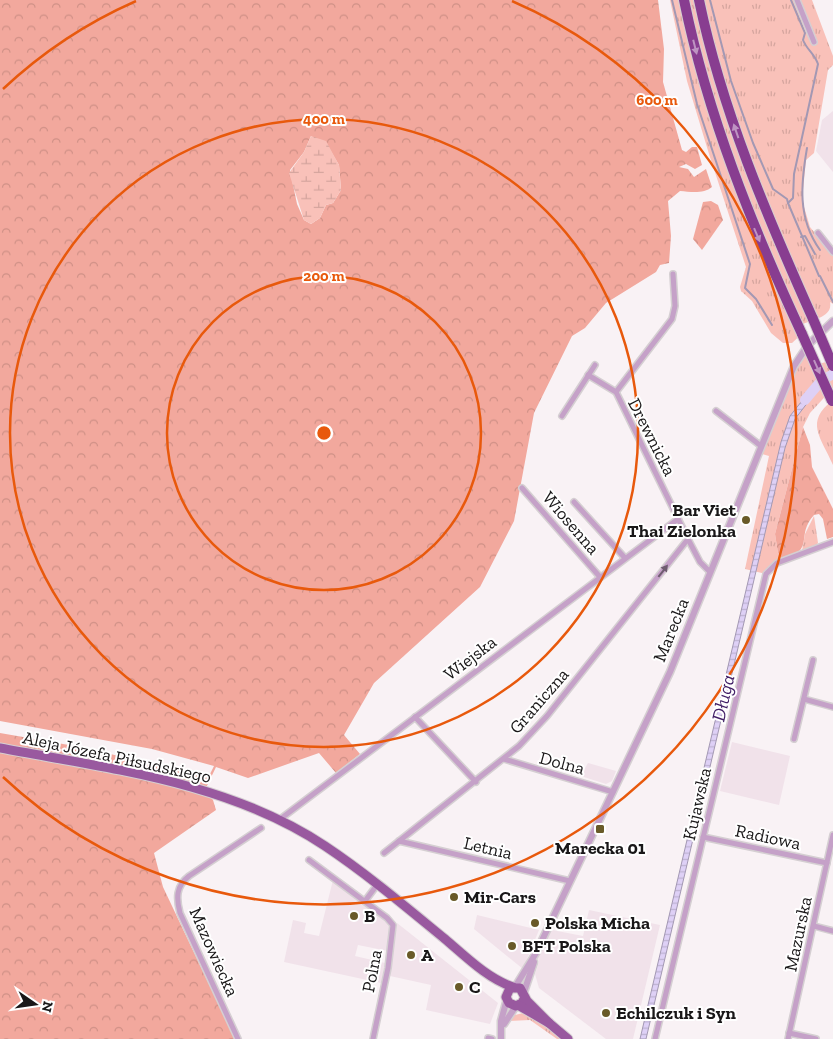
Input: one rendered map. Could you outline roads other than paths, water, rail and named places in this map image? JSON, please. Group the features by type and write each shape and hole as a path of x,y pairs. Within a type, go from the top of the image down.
{"highway":[{"path":"684,0 707,97 727,157 765,254 832,402"},
{"path":"699,0 721,86 743,152 833,366"}],"main road":[{"name":"Aleja Józefa Piłsudskiego","path":"0,748 183,784 244,804 279,820 323,845 378,885 475,964 505,984 514,987"},
{"name":"Aleja Józefa Piłsudskiego","path":"475,964 506,998"},
{"path":"549,1023 517,1006 511,1005 506,998 507,992 514,987 524,994 527,1001 568,1039"},
{"path":"517,1006 524,1001 524,994"}],"street":[{"path":"796,0 814,42"},
{"path":"818,233 833,252"},
{"name":"Drewnicka","path":"616,392 672,319 675,306 673,274"},
{"name":"Marecka","path":"514,987 536,953 670,672 794,366 808,345 833,321"},
{"path":"562,416 595,365"},
{"name":"Drewnicka","path":"588,375 598,383 616,392 700,562 710,572"},
{"path":"716,411 761,446"},
{"name":"Wiosenna","path":"522,488 600,576"},
{"path":"574,502 625,558"},
{"name":"Wiejska","path":"279,820 678,519"},
{"name":"Graniczna","path":"384,853 504,759 547,716 688,539"},
{"name":"Kujawska","path":"655,1039 766,574 777,563 833,542"},
{"path":"794,739 813,660"},
{"path":"804,699 833,706"},
{"path":"415,717 476,782"},
{"name":"Dolna","path":"504,759 613,792"},
{"name":"Mazowiecka","path":"238,1039 180,913 177,895 182,881 188,876 261,828"},
{"name":"Mazurska","path":"789,1036 833,835"},
{"name":"Radiowa","path":"703,837 827,863"},
{"name":"Letnia","path":"399,841 570,881"},
{"name":"Polna","path":"309,860 387,918 394,930 373,1039"},
{"path":"365,901 378,885"},
{"path":"814,926 833,931"},
{"name":"Marecka","path":"524,994 536,953"},
{"path":"502,1037 501,1022 506,998"},
{"path":"502,1037 506,1018 517,1006"},
{"path":"789,1036 816,1039"}],"water":[{"path":"813,387 815,393 795,419 785,448 646,1039 640,1039 781,442 790,416"}],"waterway":[{"path":"672,0 697,104 750,264 745,288 756,299 772,325"},
{"path":"710,0 731,81 753,143 773,189 787,199 788,203"},
{"path":"791,0 805,33 803,40 818,64 794,174 793,198 788,203 819,276"},
{"path":"807,148 802,187 804,213 807,225 820,250"},
{"path":"801,237 805,236 815,254"},
{"path":"820,276 833,302"},
{"name":"Długa","path":"805,400 821,381 833,374"}],"place":[{"name":"Bar Viet Thai Zielonka","path":"746,520"},
{"name":"Marecka 01","path":"600,829"},
{"name":"Mir-Cars","path":"454,897"},
{"name":"B","path":"354,916"},
{"name":"Polska Micha","path":"535,923"},
{"name":"BFT Polska","path":"512,946"},
{"name":"A","path":"411,955"},
{"name":"C","path":"459,987"},
{"name":"Echilczuk i Syn","path":"606,1013"}]}
